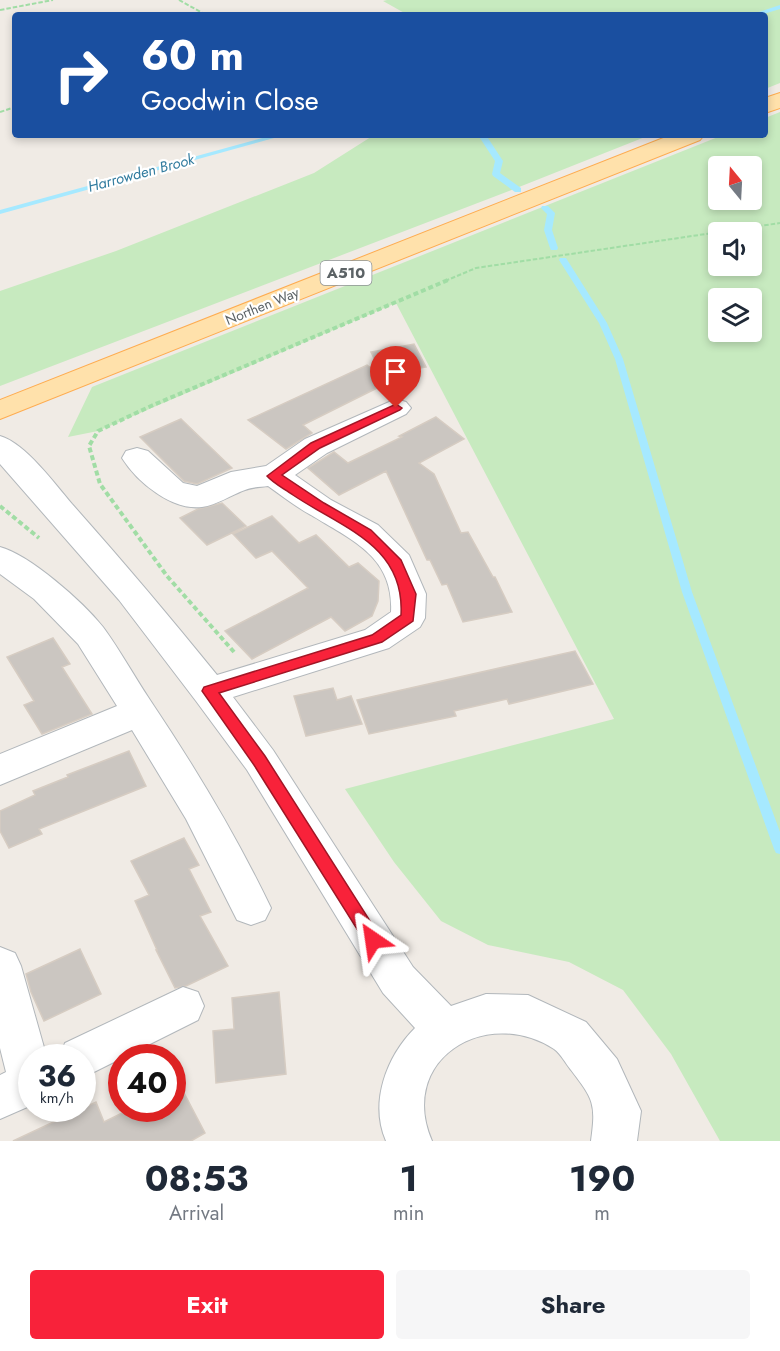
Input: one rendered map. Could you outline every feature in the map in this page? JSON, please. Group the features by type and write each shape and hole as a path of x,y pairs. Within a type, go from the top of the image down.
{"main road":[{"name":"Northen Way","path":"0,410 684,138"}],"street":[{"path":"138,458 171,490 184,496 201,497 242,479 274,476 316,446 396,408"},
{"path":"0,446 30,476 119,577 209,691 260,760 398,980 444,1028"},
{"path":"209,691 377,639 408,618 409,594 397,563 367,533 320,507 274,476"},
{"path":"0,558 46,591 90,635 123,719 173,762 223,847 251,908"},
{"path":"0,770 123,719"},
{"path":"0,966 21,1044"},
{"path":"96,1050 183,1006"},
{"path":"409,1141 406,1135 401,1094 415,1058 444,1028 486,1014 528,1015 571,1036 601,1074 618,1110 614,1141"},
{"path":"0,1098 18,1089"}],"path":[{"path":"0,10 25,8 53,0"},
{"path":"179,0 201,12"},
{"path":"256,677 167,576 100,484 89,446 98,431 186,390 476,268 780,223"}],"green space":[{"path":"780,0 780,83 768,88 768,12 403,12 383,1"},
{"path":"780,112 780,1141 720,1141 671,1054 623,990 569,962 488,945 441,921 394,862 345,789 614,719 396,303 98,431 68,437 92,387 715,138 768,138 768,117"},
{"path":"369,138 642,138 0,386 0,291 116,251 314,173"}],"building":[{"path":"414,344 426,367 382,375 371,352"},
{"path":"367,365 389,382 303,425 312,433 286,449 248,420"},
{"path":"436,417 464,439 419,463 434,474 461,533 468,532 495,577 512,612 463,622 447,584 442,585 430,560 427,560 386,471 339,495 308,468 334,452 348,463 402,437 399,436"},
{"path":"181,419 232,468 197,484 184,481 140,437"},
{"path":"222,503 246,526 207,545 180,518 198,509"},
{"path":"272,516 299,543 316,535 349,567 358,563 379,581 378,601 372,616 345,631 331,617 252,659 225,631 308,588 272,551 256,558 233,534"},
{"path":"53,638 70,664 62,667 92,714 42,734 24,705 34,701 7,657"},
{"path":"575,651 593,684 509,704 507,699 454,711 456,716 369,734 357,700"},
{"path":"333,688 337,700 351,696 362,724 306,736 294,696"},
{"path":"129,751 146,786 39,829 42,834 9,848 0,831 0,811 35,795 33,791 68,777 67,775"},
{"path":"184,838 199,865 189,869 211,912 200,916 228,966 186,986 175,988 135,901 149,895 131,861"},
{"path":"80,949 101,994 44,1021 26,974"},
{"path":"279,992 286,1074 216,1083 213,1031 234,1029 232,998"},
{"path":"186,1097 205,1133 191,1141 13,1141 53,1122 96,1122 96,1102 104,1122 108,1120 108,1122 186,1122"}],"waterway":[{"name":"Harrowden Brook","path":"763,12 780,7"},
{"name":"Harrowden Brook","path":"0,212 270,138"},
{"path":"484,138 499,161 496,174 518,190"},
{"path":"545,208 551,213 548,230 554,248"},
{"path":"563,260 603,323 619,359 687,592 780,849"}],"route":[{"path":"373,940 260,760 209,691 377,639 408,618 409,594 397,563 367,533 320,507 274,476 316,446 396,408"}]}
